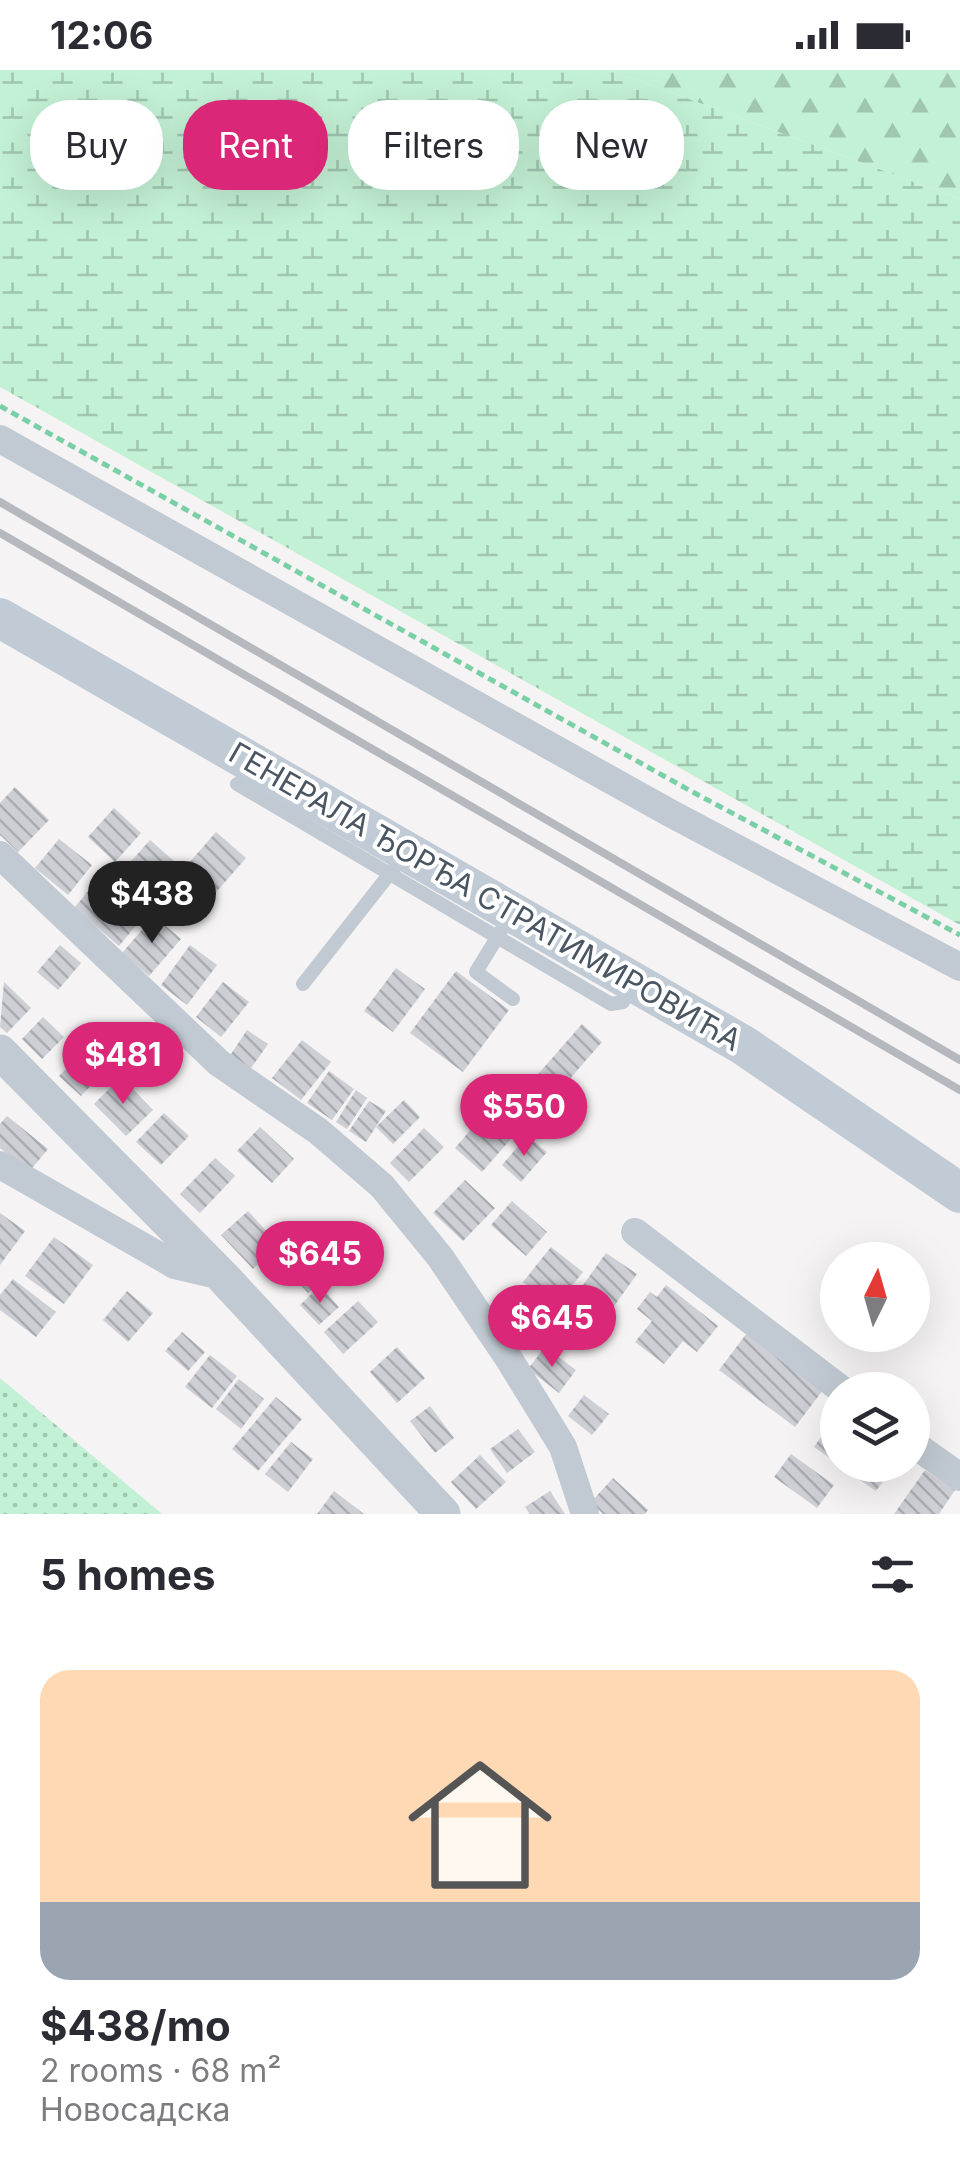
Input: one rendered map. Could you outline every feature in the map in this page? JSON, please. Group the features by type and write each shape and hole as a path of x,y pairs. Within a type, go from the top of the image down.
{"main road":[{"name":"ГЕНЕРАЛА ЂОРЂА СТРАТИМИРОВИЋА","path":"0,618 505,923 634,982 743,1045 960,1192"}],"street":[{"path":"0,439 670,813 960,968"},
{"path":"0,855 218,1063 318,1130 382,1186 440,1257 564,1447 585,1514"},
{"path":"0,1052 222,1276 443,1514"},
{"path":"0,1165 174,1264 222,1276"},
{"path":"635,1232 820,1373"},
{"path":"930,1456 960,1477"}],"lane":[{"path":"238,784 399,861 303,984"},
{"path":"505,923 476,972 514,998"}],"path":[{"path":"0,406 688,790 960,935"}],"green space":[{"path":"0,70 610,70 960,199 960,925 0,387"},
{"path":"610,70 960,70 960,199"},
{"path":"0,1378 162,1514 0,1514"}],"building":[{"path":"15,787 49,820 18,852 0,835 0,803"},
{"path":"114,808 141,833 115,862 88,837"},
{"path":"216,832 246,858 205,905 175,879"},
{"path":"59,839 92,865 68,895 35,868"},
{"path":"150,840 175,862 143,898 118,876"},
{"path":"99,878 144,916 119,946 74,908"},
{"path":"154,916 181,939 149,976 122,953"},
{"path":"60,945 81,963 58,990 37,972"},
{"path":"190,945 217,965 187,1005 161,985"},
{"path":"396,968 425,989 393,1032 364,1011"},
{"path":"456,971 509,1010 463,1072 410,1033"},
{"path":"4,982 31,1008 7,1033 0,1027"},
{"path":"223,982 249,1002 221,1037 196,1017"},
{"path":"43,1017 64,1037 42,1059 22,1039"},
{"path":"582,1024 602,1042 532,1122 512,1104"},
{"path":"247,1030 268,1044 249,1071 229,1057"},
{"path":"302,1040 331,1062 301,1100 272,1078"},
{"path":"86,1049 107,1069 81,1096 59,1076"},
{"path":"329,1071 354,1089 332,1120 307,1103"},
{"path":"121,1077 153,1110 126,1136 94,1104"},
{"path":"356,1090 367,1098 347,1129 336,1122"},
{"path":"497,1099 525,1123 482,1172 455,1148"},
{"path":"404,1100 420,1117 393,1144 376,1127"},
{"path":"369,1101 386,1111 366,1142 349,1131"},
{"path":"164,1113 189,1136 161,1165 136,1142"},
{"path":"7,1116 48,1149 29,1172 0,1148 0,1124"},
{"path":"260,1127 294,1159 272,1183 237,1151"},
{"path":"424,1128 444,1147 409,1182 390,1163"},
{"path":"527,1136 547,1152 521,1182 502,1165"},
{"path":"215,1158 235,1176 200,1213 180,1194"},
{"path":"465,1180 495,1208 463,1241 433,1213"},
{"path":"512,1201 547,1232 526,1256 491,1225"},
{"path":"248,1211 279,1245 253,1269 221,1235"},
{"path":"0,1213 25,1231 0,1265"},
{"path":"317,1229 345,1260 308,1293 280,1262"},
{"path":"54,1237 93,1265 64,1304 25,1276"},
{"path":"551,1247 583,1272 555,1307 523,1282"},
{"path":"606,1253 637,1274 612,1309 581,1288"},
{"path":"13,1279 56,1312 36,1337 0,1310 0,1295"},
{"path":"666,1285 718,1326 697,1352 683,1341 664,1364 635,1342 652,1321 637,1309 650,1292 657,1297"},
{"path":"320,1286 339,1307 319,1325 300,1305"},
{"path":"127,1291 153,1313 128,1342 103,1320"},
{"path":"358,1301 378,1322 343,1354 324,1332"},
{"path":"182,1332 205,1352 188,1371 165,1351"},
{"path":"747,1333 820,1388 820,1394 795,1427 719,1370"},
{"path":"397,1347 425,1378 397,1403 370,1372"},
{"path":"545,1347 576,1370 559,1393 528,1369"},
{"path":"210,1355 237,1376 212,1408 185,1387"},
{"path":"239,1379 264,1399 241,1429 216,1409"},
{"path":"584,1395 609,1414 592,1435 568,1416"},
{"path":"276,1397 302,1419 258,1471 232,1449"},
{"path":"430,1406 454,1438 435,1453 410,1421"},
{"path":"518,1429 535,1452 507,1473 490,1449"},
{"path":"291,1442 313,1459 288,1492 265,1474"},
{"path":"791,1454 820,1475 820,1482 834,1485 817,1508 774,1477"},
{"path":"480,1455 506,1482 476,1509 451,1482"},
{"path":"930,1473 955,1490 939,1514 894,1514 917,1482 930,1482"},
{"path":"613,1478 648,1510 645,1514 603,1514 591,1502"},
{"path":"863,1482 883,1482 876,1491"},
{"path":"334,1491 364,1514 317,1514"},
{"path":"550,1491 565,1514 530,1514 525,1507"}],"railway":[{"path":"0,502 960,1060"},
{"path":"0,533 960,1090"}]}
